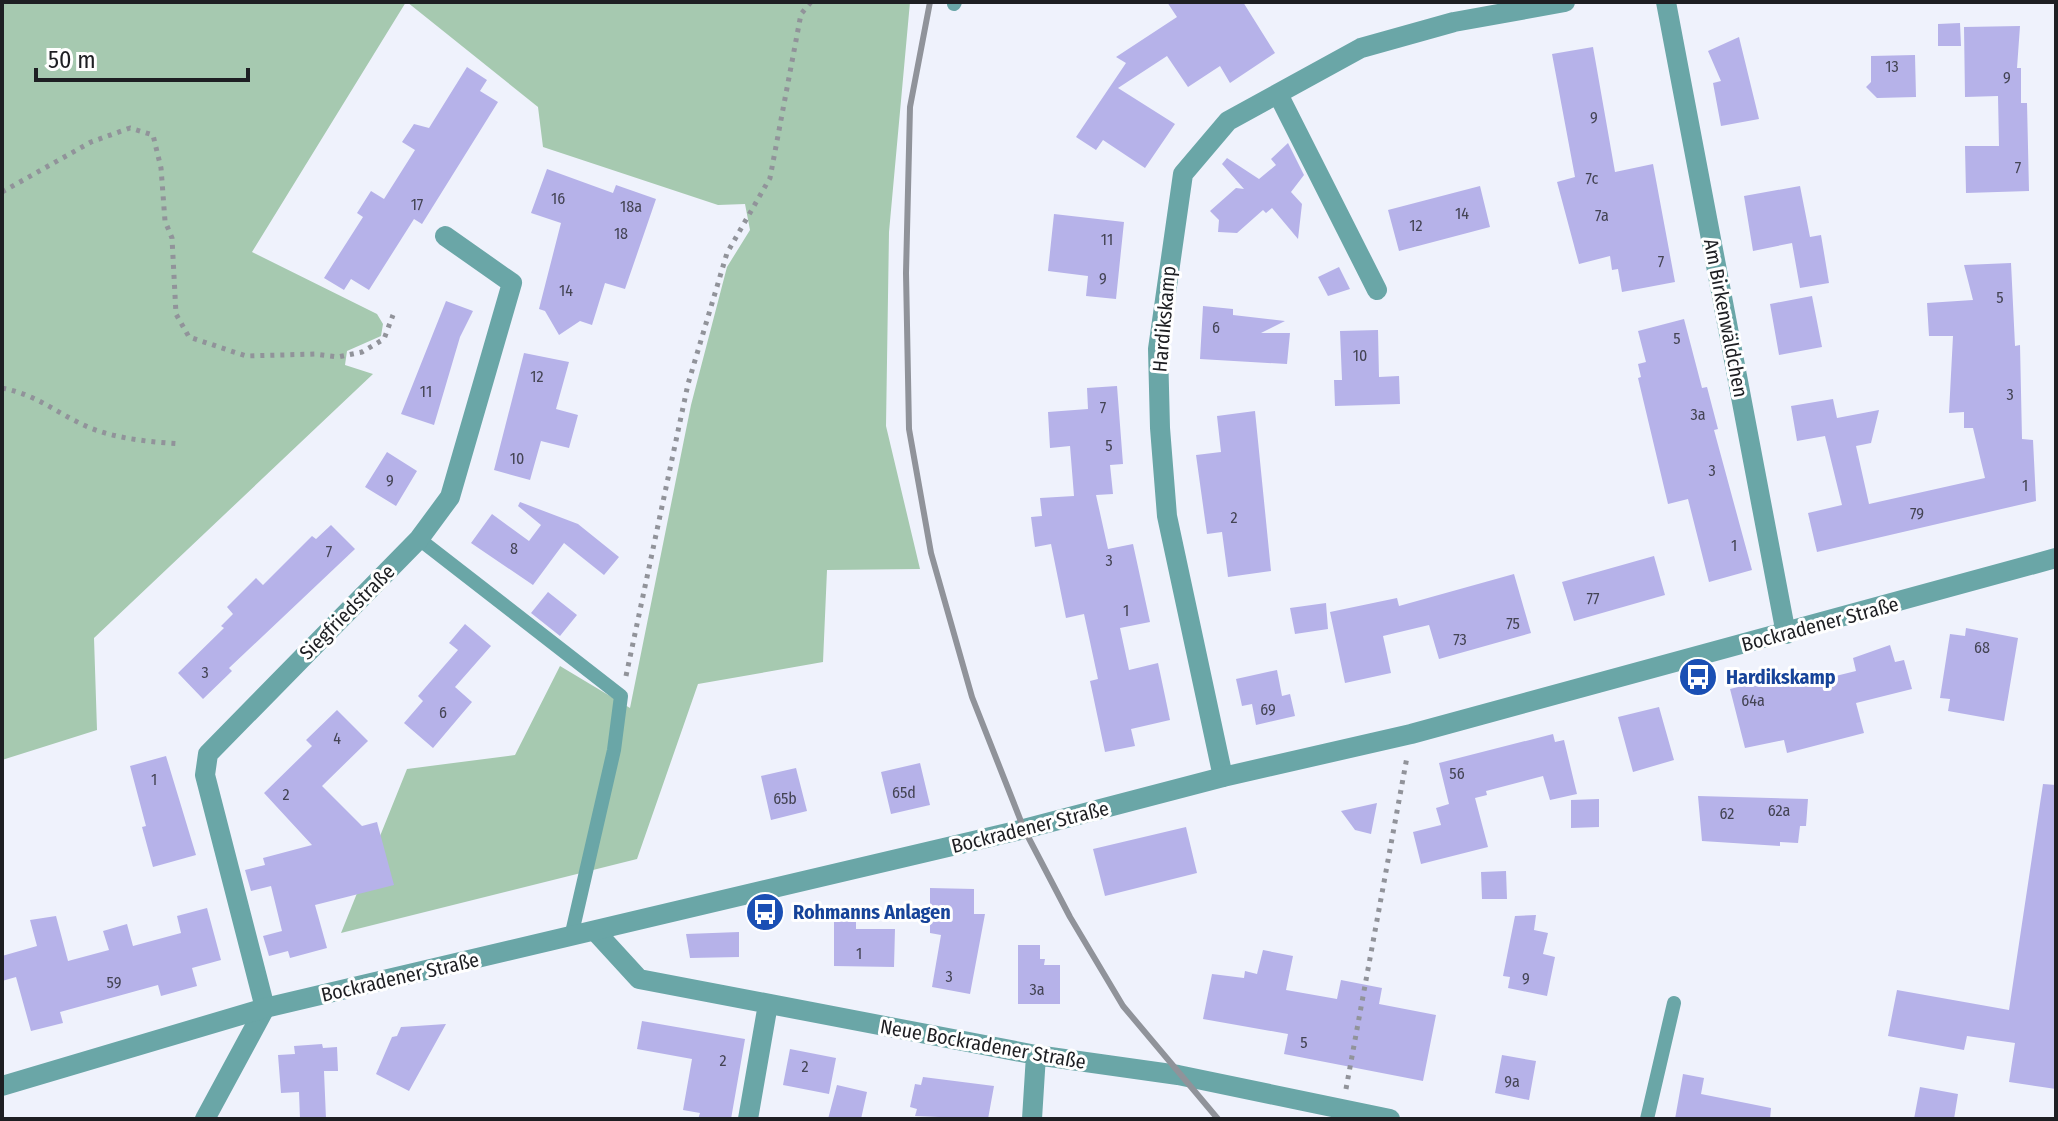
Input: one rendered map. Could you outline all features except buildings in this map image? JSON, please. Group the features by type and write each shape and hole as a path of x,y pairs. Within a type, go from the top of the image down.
{"street":[{"name":"Hardikskamp","path":"1223,777 1167,516 1158,349 1183,174 1228,121 1361,48 1454,22 1565,2"},
{"name":"Am Birkenwäldchen","path":"1666,2 1786,634"},
{"path":"1278,94 1377,290"},
{"name":"Siegfriedstraße","path":"265,1008 205,775 208,754 419,539 450,497 512,283 445,236"},
{"name":"Bockradener Straße","path":"2,1086 265,1008 1024,829 1223,777 1411,734 2056,558"},
{"name":"Neue Bockradener Straße","path":"595,931 639,979 1036,1055 1178,1075 1390,1119"},
{"path":"748,1119 768,1004"},
{"path":"205,1119 265,1008"},
{"path":"1032,1119 1036,1055"}],"lane":[{"path":"419,539 621,696 614,750 571,937"},
{"path":"1647,1119 1674,1003"}],"path":[{"path":"621,696 688,384 727,253 770,178 801,14 811,2"},
{"path":"2,192 91,142 130,128 153,135 161,168 165,221 172,238 176,314 189,337 246,356 315,354 338,357 362,352 384,339 393,315"},
{"path":"2,388 30,394 89,428 147,441 181,444"},
{"path":"1342,1110 1411,734"}],"green space":[{"path":"2,2 406,2 252,252 377,314 383,324 381,336 347,351 345,365 373,374 94,638 97,730 2,760"},
{"path":"407,2 910,2 889,232 886,426 920,569 827,570 823,662 698,684 637,859 341,933 407,769 515,755 560,666 630,708 691,405 727,267 750,230 745,204 718,205 543,147 538,107"}],"railway":[{"path":"930,2 910,107 906,273 909,429 931,553 972,697 1024,829 1070,917 1123,1006 1218,1119"}],"place":[{"name":"Hardikskamp","path":"1698,677"},
{"name":"Rohmanns Anlagen","path":"765,912"}]}
